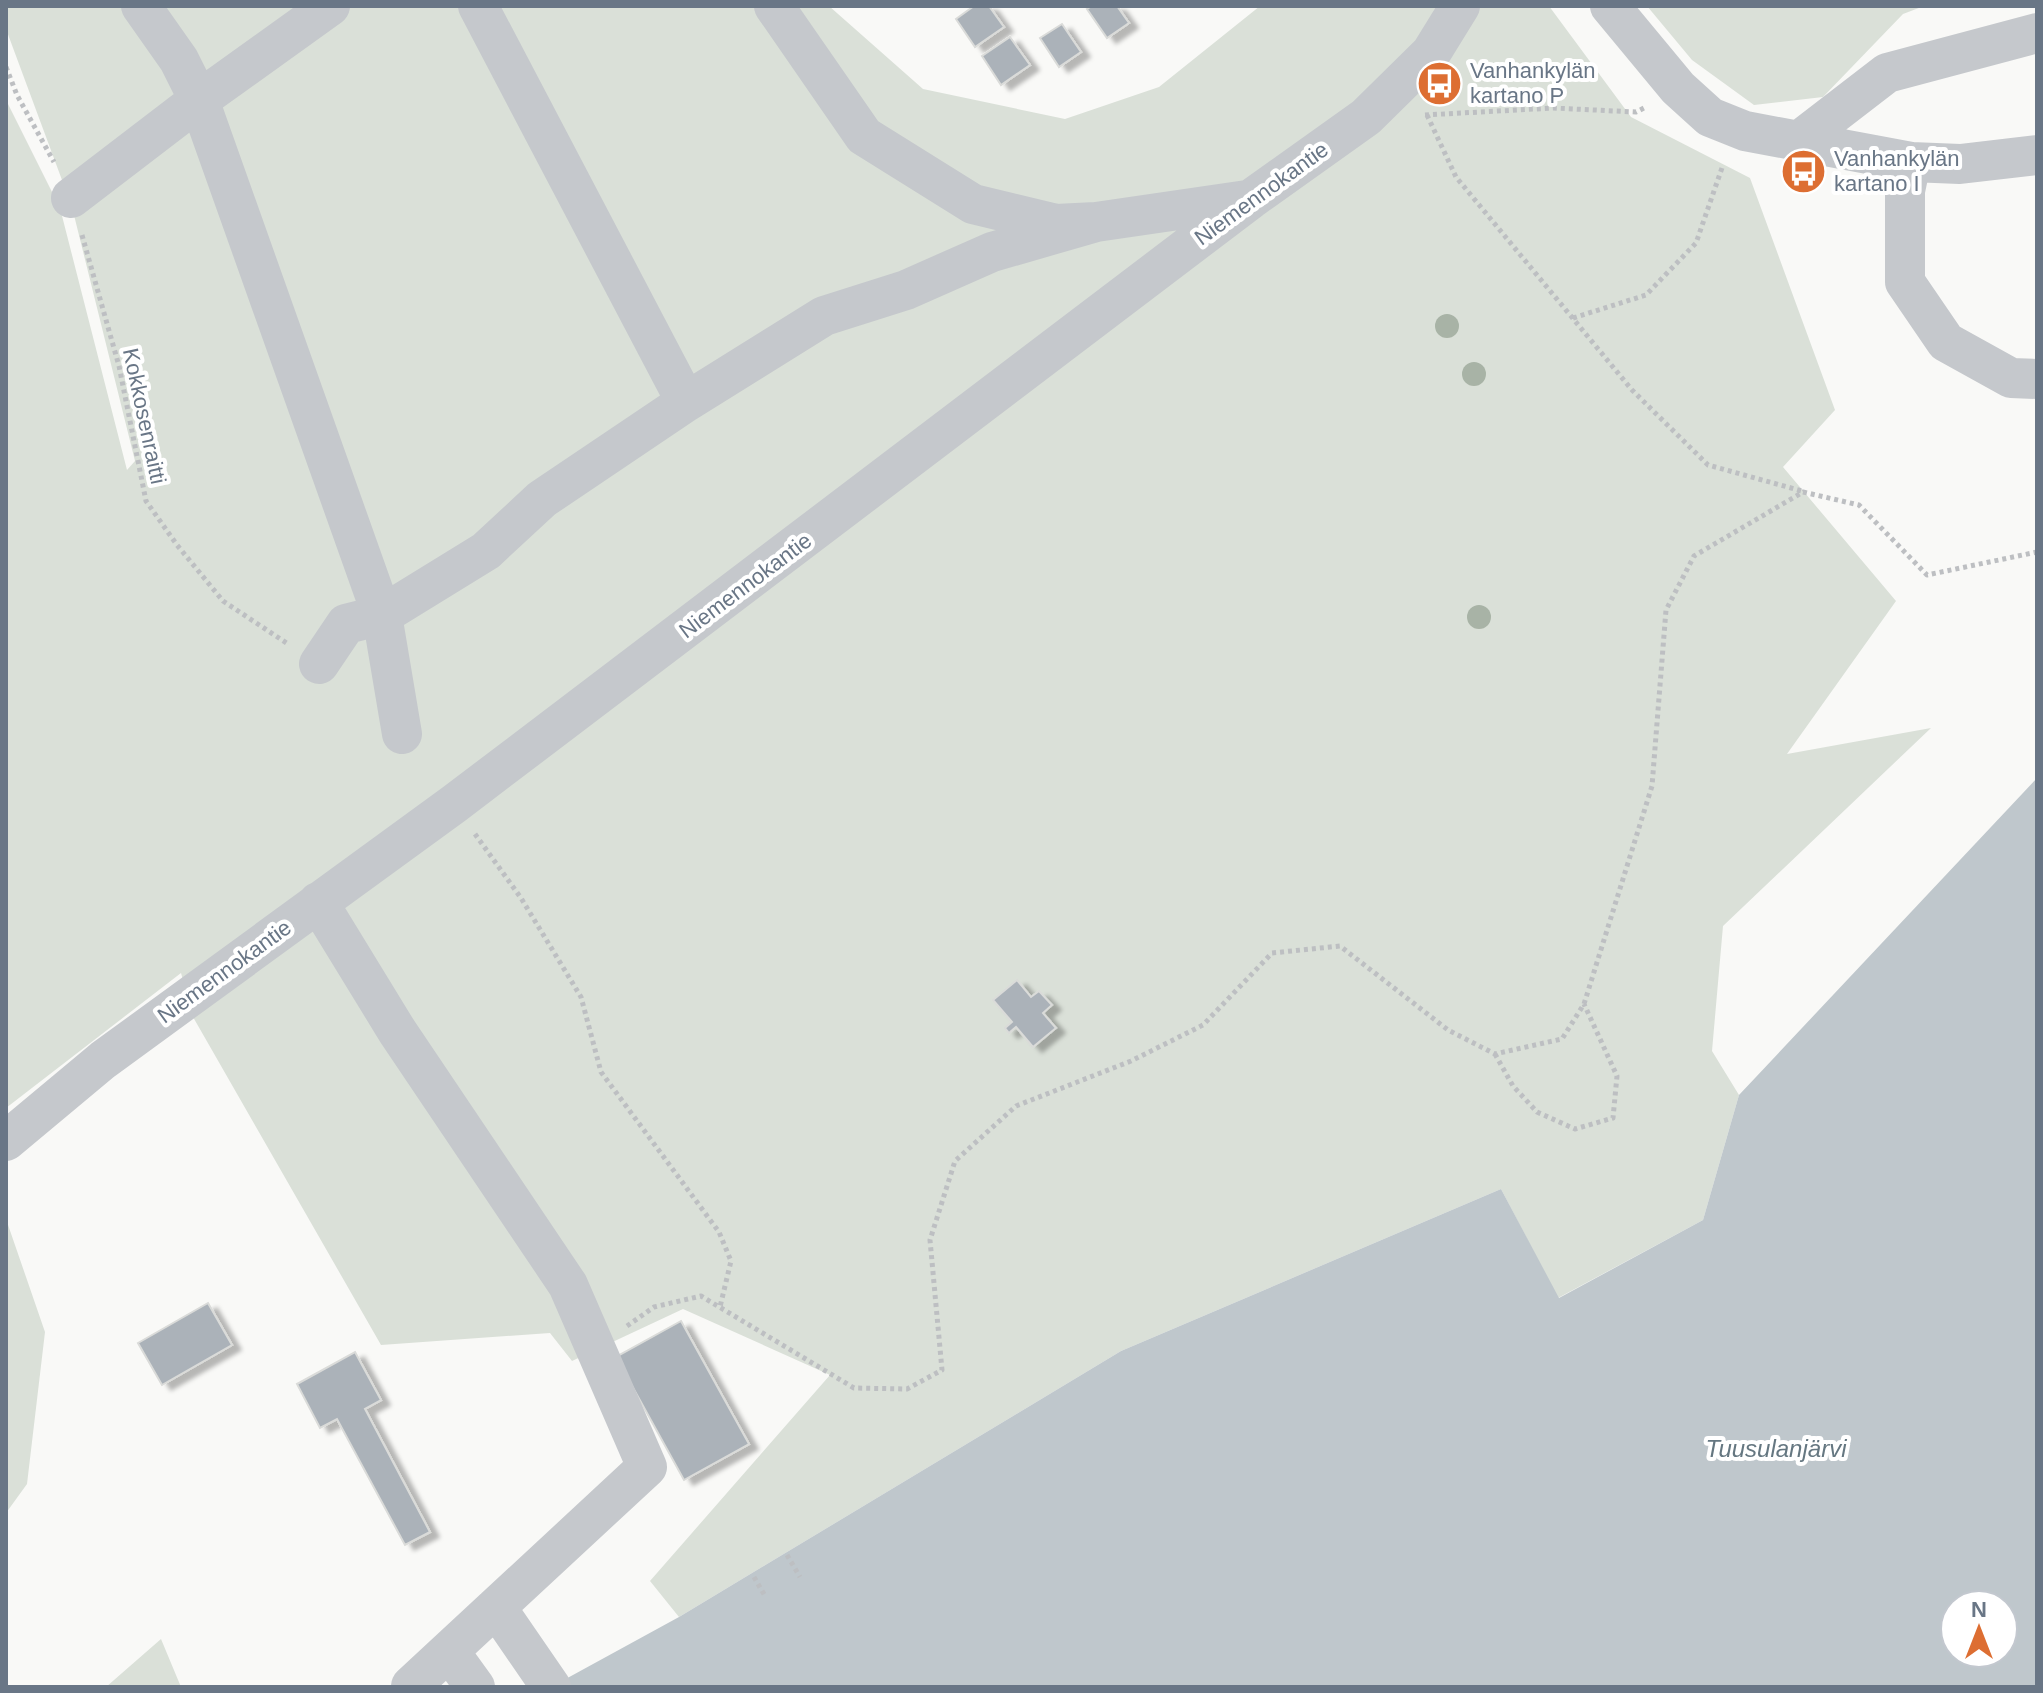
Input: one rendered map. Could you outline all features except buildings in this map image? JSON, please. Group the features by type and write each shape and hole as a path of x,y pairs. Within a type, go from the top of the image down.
{"street":[{"path":"141,6 179,60 199,100 382,615 402,734"},
{"path":"71,198 199,100 330,6"},
{"path":"478,6 686,402"},
{"path":"774,6 864,136 973,204 1056,224 1096,222 1251,199"},
{"name":"Niemennokantie","path":"6,1141 103,1060 454,804 1251,199 1366,117 1431,53 1460,6"},
{"path":"1610,6 1678,88 1710,117 1745,131 1911,162 1960,164 2037,155"},
{"path":"1800,140 1887,73 2037,33"},
{"path":"1911,162 1905,191 1905,282 1946,342 2011,378 2037,379"},
{"path":"319,664 346,624 382,615 486,551 542,499 686,402 824,316 906,290 992,252 1096,222"},
{"path":"318,902 397,1031 568,1285 647,1467 411,1686"},
{"path":"474,1628 475,1687"},
{"path":"474,1628 520,1687"},
{"path":"474,1628 551,1687"}],"path":[{"name":"Kokkosenraitti","path":"6,67 17,95 71,198 119,366 146,501 223,601 319,664"},
{"path":"1366,117 1553,108 1636,112 1678,88"},
{"path":"1427,115 1456,177 1632,390 1708,465 1859,505 1927,575 2037,552"},
{"path":"1573,318 1646,295 1696,243 1726,157"},
{"path":"1495,1054 1562,1039 1584,1004 1652,786 1666,610 1694,556 1803,492"},
{"path":"454,804 521,898 581,997 601,1072 719,1232 731,1261 720,1307"},
{"path":"596,1347 654,1307 701,1296 854,1388 907,1389 942,1370 930,1240 955,1161 1016,1106 1131,1061 1203,1025 1272,953 1340,946 1448,1030 1495,1054 1513,1086 1537,1112 1575,1129 1613,1118 1617,1076 1584,1004"},
{"path":"787,1555 800,1577"},
{"path":"754,1577 765,1596"}],"shaded area":[{"path":"6,6 829,6 923,89 1065,119 1159,87 1260,6 1549,6 1631,117 1750,178 1835,410 1783,467 1896,601 1787,754 1931,728 1723,926 1712,1051 1739,1095 1703,1220 1558,1298 1501,1189 1121,1351 679,1617 650,1581 830,1375 683,1309 572,1361 550,1333 381,1345 193,1017 181,973 6,1108 6,100 60,208 127,470 135,461 72,207 6,29"},
{"path":"1647,6 1924,6 1903,14 1823,97 1754,105 1692,60"},
{"path":"6,1219 45,1332 27,1484 6,1513"},
{"path":"161,1639 181,1687 106,1687"}],"water":[{"name":"Tuusulanjärvi","path":"2037,778 2037,1687 551,1687 679,1617 1121,1351 1501,1189 1559,1298 1703,1220 1739,1095"}],"place":[{"name":"Vanhankylän kartano P","path":"1439,83"},
{"name":"Vanhankylän kartano I","path":"1803,171"}]}
